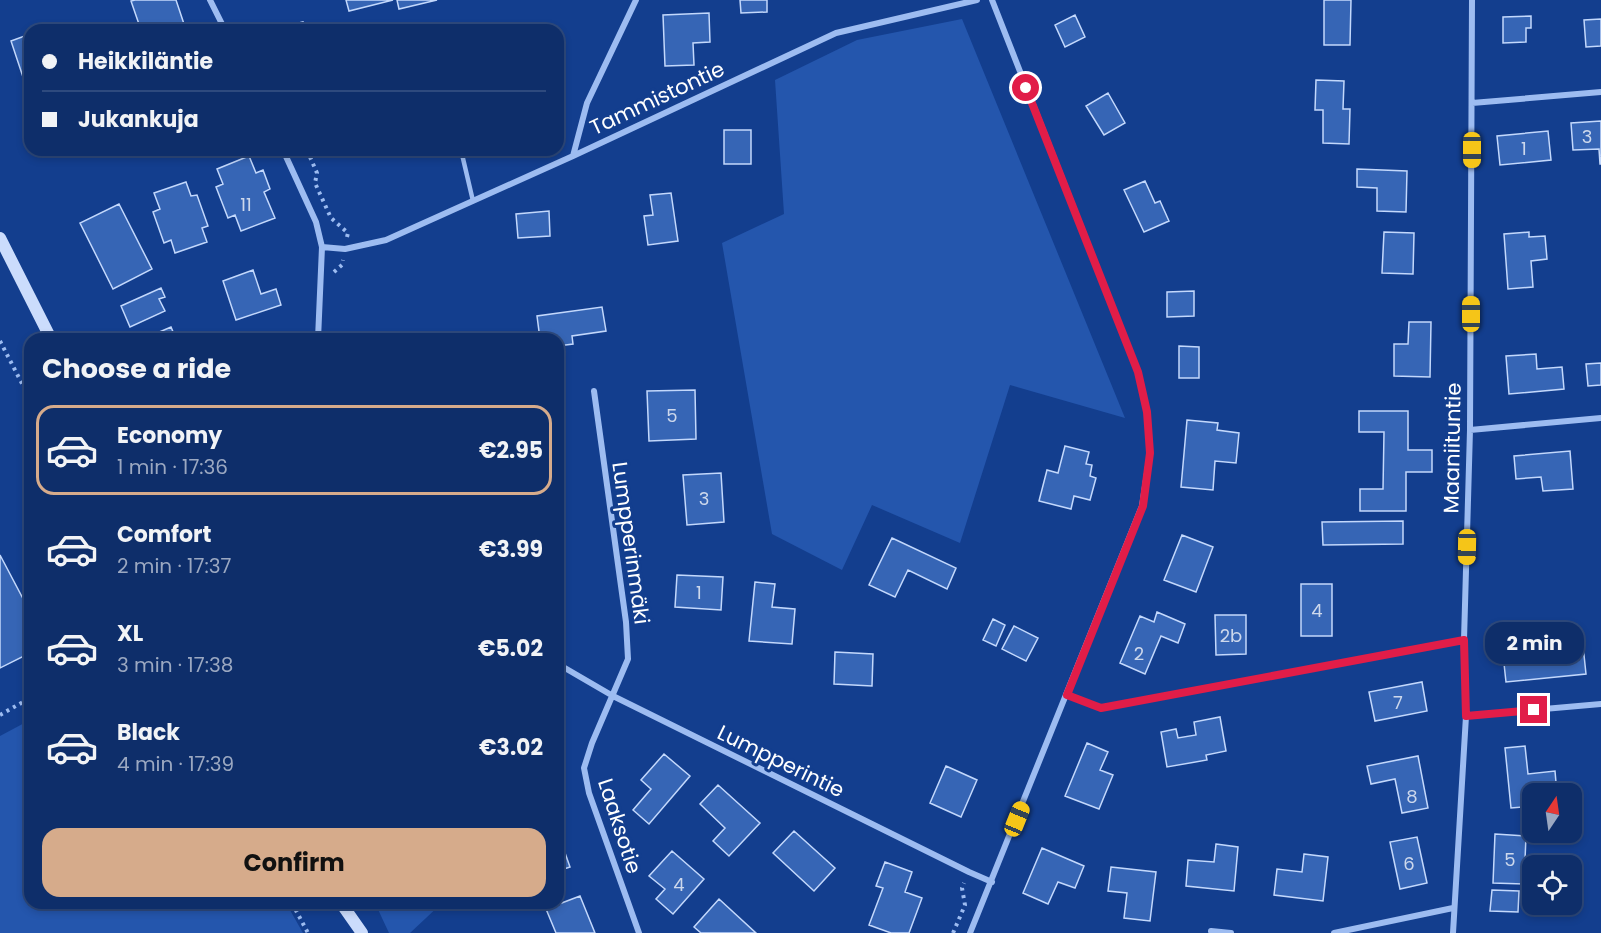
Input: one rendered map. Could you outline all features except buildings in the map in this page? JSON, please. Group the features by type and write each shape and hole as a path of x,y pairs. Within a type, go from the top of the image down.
{"main road":[{"path":"0,238 48,333"},
{"path":"344,909 356,933"},
{"path":"345,909 362,933"}],"street":[{"path":"210,0 222,24"},
{"path":"573,156 587,103 636,0"},
{"name":"Tammistontie","path":"322,247 345,249 386,240 573,156 836,33 977,0"},
{"path":"970,933 1143,506 1150,453 1147,412 1138,372 992,0"},
{"name":"Maaniituntie","path":"1453,933 1466,716 1464,640 1470,430 1472,0"},
{"path":"1472,103 1601,92"},
{"path":"286,156 316,222 322,247 318,333"},
{"name":"Lumpperinmäki","path":"594,391 627,631 628,660 613,696"},
{"path":"1470,430 1601,418"},
{"path":"1067,695 1101,708 1464,640"},
{"name":"Lumpperintie","path":"564,667 613,696 992,882"},
{"name":"Laaksotie","path":"613,696 592,743 584,768 589,793 639,933"},
{"path":"1466,716 1601,704"},
{"path":"1334,933 1453,908"},
{"path":"1211,931 1231,933"}],"lane":[{"path":"462,156 473,201"}],"path":[{"path":"0,341 24,387"},
{"path":"0,715 24,701"},
{"path":"953,933 965,905 962,888 969,872"},
{"path":"295,909 308,933"}],"shaded area":[{"path":"962,19 1125,418 1010,385 960,543 872,505 842,570 772,534 722,243 784,214 775,80 857,40"},
{"path":"24,723 24,909 289,909 303,933 0,933 0,736"},
{"path":"378,909 436,909 410,933 389,933"}],"route":[{"path":"1026,88 1138,372 1147,412 1150,453 1143,506 1067,695 1101,708 1464,640 1466,716 1534,710"}]}
